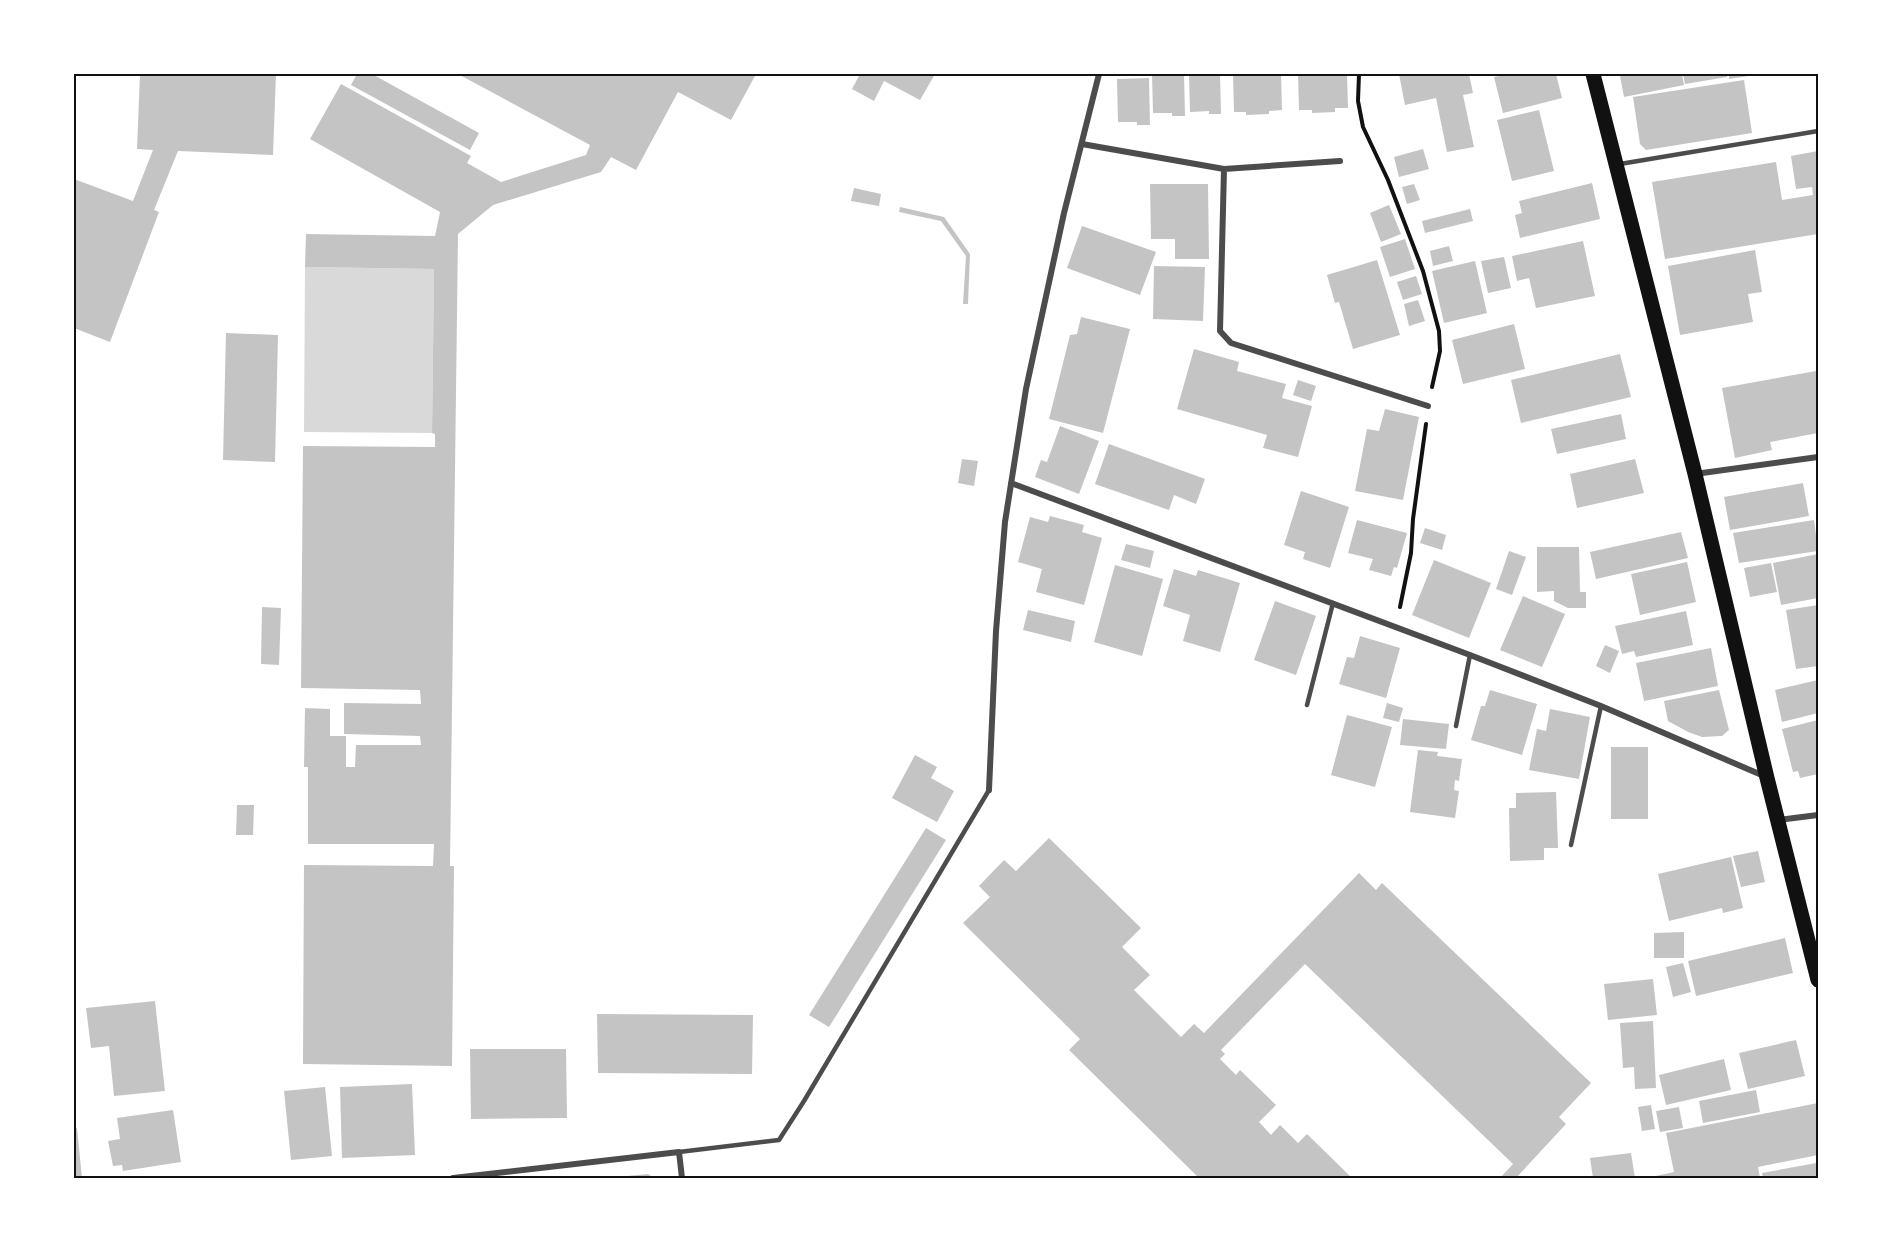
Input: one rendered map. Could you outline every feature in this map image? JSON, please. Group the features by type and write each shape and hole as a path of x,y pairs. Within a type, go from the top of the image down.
{"main road":[{"path":"1593,74 1695,474 1777,820 1818,980"}],"street":[{"path":"989,790 997,620 1005,522 1026,388 1064,213 1099,74"},
{"path":"1082,144 1224,169 1340,161"},
{"path":"1224,169 1220,331 1231,343 1428,406"},
{"path":"1695,474 1818,457"},
{"path":"1011,483 1470,655 1600,706 1767,778"},
{"path":"1777,820 1818,815"},
{"path":"453,1179 679,1152 682,1179"}],"lane":[{"path":"1616,165 1818,131"},
{"path":"1307,705 1333,603"},
{"path":"1456,726 1470,655"},
{"path":"1571,846 1600,706"},
{"path":"679,1152 779,1140 989,790"}],"path":[{"path":"1359,74 1358,101 1363,127 1388,180 1423,271 1439,331 1440,351 1428,406 1413,519 1411,553 1396,628"}],"shaded area":[{"path":"305,267 434,269 432,433 304,432"}],"building":[{"path":"140,74 276,74 273,155 178,151 154,210 159,212 110,342 74,328 74,179 133,201 153,150 137,149"},
{"path":"357,74 372,74 479,133 470,150 351,85"},
{"path":"458,74 756,74 731,120 678,92 636,170 611,157 601,172 493,205 458,234 450,866 454,866 452,1066 303,1064 304,865 433,866 434,844 308,844 308,767 304,767 305,708 330,709 330,736 346,736 346,767 355,767 356,745 421,745 420,736 344,734 344,703 421,704 420,690 301,688 303,446 435,447 435,434 432,433 434,269 305,267 306,234 435,236 440,212 310,139 341,84 471,156 467,163 501,182 586,155 590,145"},
{"path":"860,74 935,74 920,100 884,81 874,101 852,89"},
{"path":"1152,74 1184,74 1185,116 1153,113"},
{"path":"1189,74 1220,74 1221,114 1209,114 1209,111 1190,112"},
{"path":"1233,74 1281,74 1282,110 1269,111 1269,114 1246,115 1246,112 1234,112"},
{"path":"1298,74 1347,74 1348,108 1335,108 1335,112 1312,113 1312,110 1299,110"},
{"path":"1399,74 1469,74 1473,93 1463,95 1474,147 1447,152 1436,98 1405,105"},
{"path":"1509,74 1556,74 1562,98 1503,113 1494,77"},
{"path":"1682,74 1684,85 1624,97 1620,76"},
{"path":"1683,74 1727,74 1727,77 1685,84"},
{"path":"1729,74 1755,74 1755,75 1729,79"},
{"path":"1149,78 1150,125 1118,122 1117,79"},
{"path":"1744,80 1752,133 1646,150 1640,144 1633,97"},
{"path":"1539,110 1554,171 1512,181 1497,120"},
{"path":"1423,149 1429,169 1399,177 1394,157"},
{"path":"1818,151 1818,234 1665,259 1652,182 1776,162 1782,200 1813,195 1812,187 1796,189 1791,156"},
{"path":"1592,183 1600,219 1520,238 1515,215 1522,213 1519,201"},
{"path":"1150,184 1208,184 1209,259 1175,259 1175,239 1151,239"},
{"path":"1414,184 1420,200 1407,204 1402,187"},
{"path":"854,188 881,194 879,206 851,201"},
{"path":"1389,205 1401,234 1381,242 1370,213"},
{"path":"900,207 944,217 970,254 968,304 963,304 966,256 941,221 899,212"},
{"path":"1470,209 1473,221 1425,233 1422,221"},
{"path":"1082,226 1156,252 1140,295 1067,268"},
{"path":"1405,239 1415,269 1390,277 1380,247"},
{"path":"1583,241 1595,296 1536,308 1529,278 1517,281 1512,256"},
{"path":"1449,246 1453,261 1433,266 1430,251"},
{"path":"1755,250 1762,292 1748,294 1753,322 1680,335 1668,266"},
{"path":"1504,257 1511,288 1488,293 1481,261"},
{"path":"1377,260 1400,335 1353,349 1339,302 1335,303 1327,275"},
{"path":"1475,261 1487,313 1444,323 1432,271"},
{"path":"1154,266 1205,267 1203,321 1153,319"},
{"path":"1416,276 1422,294 1403,300 1397,282"},
{"path":"1418,300 1425,321 1409,326 1404,304"},
{"path":"1081,317 1130,329 1103,433 1049,419 1070,335 1077,334"},
{"path":"1514,324 1525,369 1463,384 1452,340"},
{"path":"226,333 278,335 275,462 223,460"},
{"path":"1194,349 1239,362 1237,371 1286,384 1282,398 1312,406 1298,457 1263,448 1267,435 1177,409"},
{"path":"1620,354 1631,397 1521,423 1511,380"},
{"path":"1816,371 1818,433 1770,442 1772,450 1735,458 1722,388"},
{"path":"1298,380 1316,386 1311,401 1293,395"},
{"path":"1385,409 1419,417 1403,500 1355,491 1367,429 1379,431"},
{"path":"1621,414 1626,439 1557,454 1551,429"},
{"path":"1060,426 1099,441 1079,494 1035,477 1041,460 1047,462"},
{"path":"1109,444 1205,479 1196,504 1174,495 1169,510 1095,484"},
{"path":"962,459 978,461 974,486 958,483"},
{"path":"1635,459 1644,493 1577,508 1570,474"},
{"path":"1803,483 1809,516 1730,530 1724,497"},
{"path":"1301,491 1349,507 1330,568 1303,559 1305,552 1284,545"},
{"path":"1050,516 1084,525 1082,532 1102,538 1084,605 1036,592 1042,569 1018,562 1030,517 1048,522"},
{"path":"1357,520 1407,533 1397,568 1394,567 1391,576 1369,570 1373,559 1348,553"},
{"path":"1814,520 1818,551 1739,563 1733,533"},
{"path":"1425,528 1446,535 1442,550 1420,543"},
{"path":"1681,532 1688,558 1596,579 1590,552"},
{"path":"1126,544 1154,551 1150,568 1121,560"},
{"path":"1537,547 1579,547 1580,592 1586,592 1586,608 1568,608 1554,601 1554,591 1537,592"},
{"path":"1509,551 1526,557 1512,595 1496,589"},
{"path":"1818,554 1818,598 1781,605 1773,563"},
{"path":"1434,560 1491,583 1469,638 1412,615"},
{"path":"1687,562 1696,602 1640,615 1631,574"},
{"path":"1771,563 1777,592 1750,597 1744,568"},
{"path":"1115,565 1163,579 1142,656 1094,642"},
{"path":"1174,569 1196,576 1198,570 1240,583 1220,652 1183,641 1190,615 1163,606"},
{"path":"1523,596 1565,614 1542,667 1500,650"},
{"path":"1275,601 1316,616 1296,675 1254,660"},
{"path":"1818,605 1818,666 1796,669 1786,610"},
{"path":"262,607 281,608 279,665 261,664"},
{"path":"1028,610 1075,621 1071,642 1023,630"},
{"path":"1686,611 1693,645 1636,657 1634,651 1622,654 1615,626"},
{"path":"1360,636 1400,648 1386,698 1339,684 1347,657 1354,658"},
{"path":"1605,645 1619,651 1610,673 1596,666"},
{"path":"1711,648 1718,686 1644,701 1636,663"},
{"path":"1818,680 1818,713 1782,722 1775,690"},
{"path":"1490,690 1537,704 1522,755 1471,740 1481,706 1485,706"},
{"path":"1719,690 1729,730 1722,736 1702,737 1668,721 1664,701"},
{"path":"1387,703 1403,708 1399,722 1383,718"},
{"path":"1550,709 1590,717 1579,779 1529,770 1537,729 1546,731"},
{"path":"1347,715 1392,727 1375,787 1331,775"},
{"path":"1403,719 1449,724 1446,749 1400,745"},
{"path":"1818,720 1818,774 1800,778 1798,771 1793,772 1782,729"},
{"path":"1611,747 1648,747 1648,819 1611,819"},
{"path":"1418,750 1438,752 1437,756 1462,759 1459,781 1455,780 1454,790 1459,791 1455,818 1410,812"},
{"path":"915,755 937,767 931,778 954,791 937,822 892,798"},
{"path":"1556,792 1558,848 1544,848 1544,860 1510,861 1509,808 1516,808 1516,793"},
{"path":"237,805 254,805 253,835 236,835"},
{"path":"926,828 946,840 829,1027 809,1015"},
{"path":"1049,838 1141,928 1122,947 1150,975 1134,990 1181,1037 1194,1024 1204,1033 1359,873 1376,890 1382,883 1591,1083 1559,1117 1566,1124 1516,1178 1500,1178 1513,1164 1305,964 1221,1050 1225,1054 1220,1059 1236,1075 1240,1070 1276,1105 1259,1122 1271,1135 1280,1125 1298,1143 1307,1134 1352,1178 1199,1178 1069,1050 1080,1039 963,923 990,897 979,886 1004,860 1016,871"},
{"path":"1758,851 1765,882 1741,887 1733,856"},
{"path":"1731,857 1743,908 1723,913 1722,908 1669,921 1658,874"},
{"path":"1684,932 1684,958 1654,958 1654,933"},
{"path":"1785,938 1793,973 1696,996 1688,961"},
{"path":"1683,963 1691,992 1673,997 1666,967"},
{"path":"1653,979 1657,1015 1608,1020 1604,984"},
{"path":"155,1001 165,1091 114,1096 109,1046 91,1048 86,1008"},
{"path":"597,1014 753,1015 752,1074 598,1073"},
{"path":"1653,1021 1656,1088 1635,1089 1634,1067 1623,1068 1620,1023"},
{"path":"1796,1040 1805,1076 1748,1089 1739,1053"},
{"path":"470,1049 566,1049 567,1118 471,1119"},
{"path":"1724,1059 1731,1090 1666,1105 1659,1075"},
{"path":"412,1084 415,1155 342,1158 340,1087"},
{"path":"325,1087 332,1156 291,1160 284,1091"},
{"path":"1756,1090 1760,1112 1703,1123 1699,1101"},
{"path":"1818,1103 1818,1155 1758,1167 1760,1178 1651,1178 1674,1172 1666,1133"},
{"path":"1651,1105 1655,1129 1642,1131 1638,1107"},
{"path":"1679,1107 1683,1128 1660,1132 1656,1111"},
{"path":"173,1110 181,1162 123,1171 122,1165 113,1166 108,1141 120,1139 117,1118"},
{"path":"77,1128 82,1178 74,1178 74,1129"},
{"path":"1631,1153 1635,1178 1593,1178 1590,1158"},
{"path":"1816,1163 1818,1178 1763,1178 1762,1173"},
{"path":"648,1174 654,1178 617,1177"}]}
